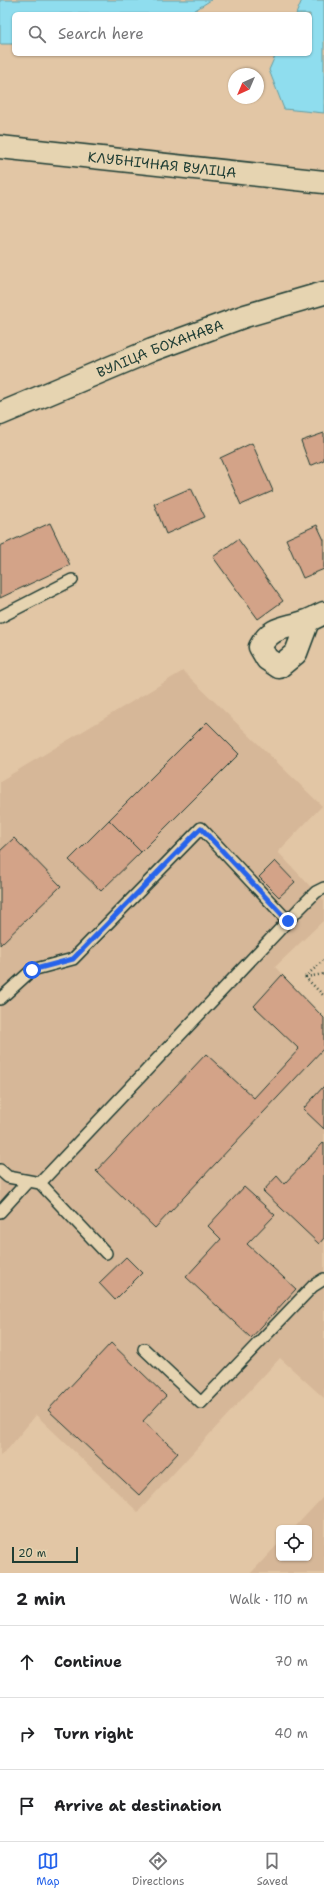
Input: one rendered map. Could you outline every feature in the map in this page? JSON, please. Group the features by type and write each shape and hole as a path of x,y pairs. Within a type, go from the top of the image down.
{"main road":[{"name":"КЛУБНІЧНАЯ ВУЛІЦА","path":"0,147 324,182"},
{"name":"ВУЛІЦА БОХАНАВА","path":"0,414 152,350 245,316 324,293"}],"lane":[{"path":"0,617 72,580"},
{"path":"0,999 32,970 73,959 201,828 288,921"},
{"path":"40,1183 288,921 316,892 324,888"},
{"path":"0,1170 8,1177 40,1183 106,1253"},
{"path":"0,1212 28,1180"},
{"path":"144,1349 201,1403 313,1286 324,1279"}],"path":[{"path":"305,977 324,960"},
{"path":"305,977 324,974"},
{"path":"305,977 324,996"}],"shaded area":[{"path":"183,671 322,806 278,852 324,901 324,920 275,967 324,1018 324,1398 280,1358 138,1512 36,1415 8,1449 0,1455 0,781"},
{"path":"324,1496 324,1573 251,1573 276,1546 276,1561 312,1561 312,1525 297,1525"}],"water":[{"path":"0,0 211,0 192,12 12,12 12,44 0,44"},
{"path":"302,0 324,0 324,113 284,109 269,70 275,56 312,56 312,12 297,12"}],"building":[{"path":"324,433 324,460 310,466 301,441"},
{"path":"252,443 273,491 241,505 220,458"},
{"path":"191,488 205,517 166,534 154,504"},
{"path":"50,523 70,565 0,598 0,546"},
{"path":"317,525 324,540 324,569 303,578 286,539"},
{"path":"238,539 283,601 258,619 213,557"},
{"path":"207,722 239,754 141,852 109,820"},
{"path":"109,820 141,852 101,891 69,860"},
{"path":"14,838 61,886 0,945 0,851"},
{"path":"275,861 295,882 279,897 259,877"},
{"path":"282,975 324,1018 324,1048 155,1228 96,1171 206,1054 254,1098 299,1049 254,1006"},
{"path":"324,1086 324,1129 303,1109"},
{"path":"324,1142 324,1238 319,1244 263,1191 277,1176 284,1184"},
{"path":"244,1187 275,1215 247,1244 296,1289 251,1338 186,1277 221,1239 208,1226"},
{"path":"126,1257 142,1273 115,1300 99,1283"},
{"path":"111,1343 166,1396 143,1421 178,1453 139,1495 48,1410"}],"route":[{"path":"32,970 73,959 201,828 288,921"}]}
